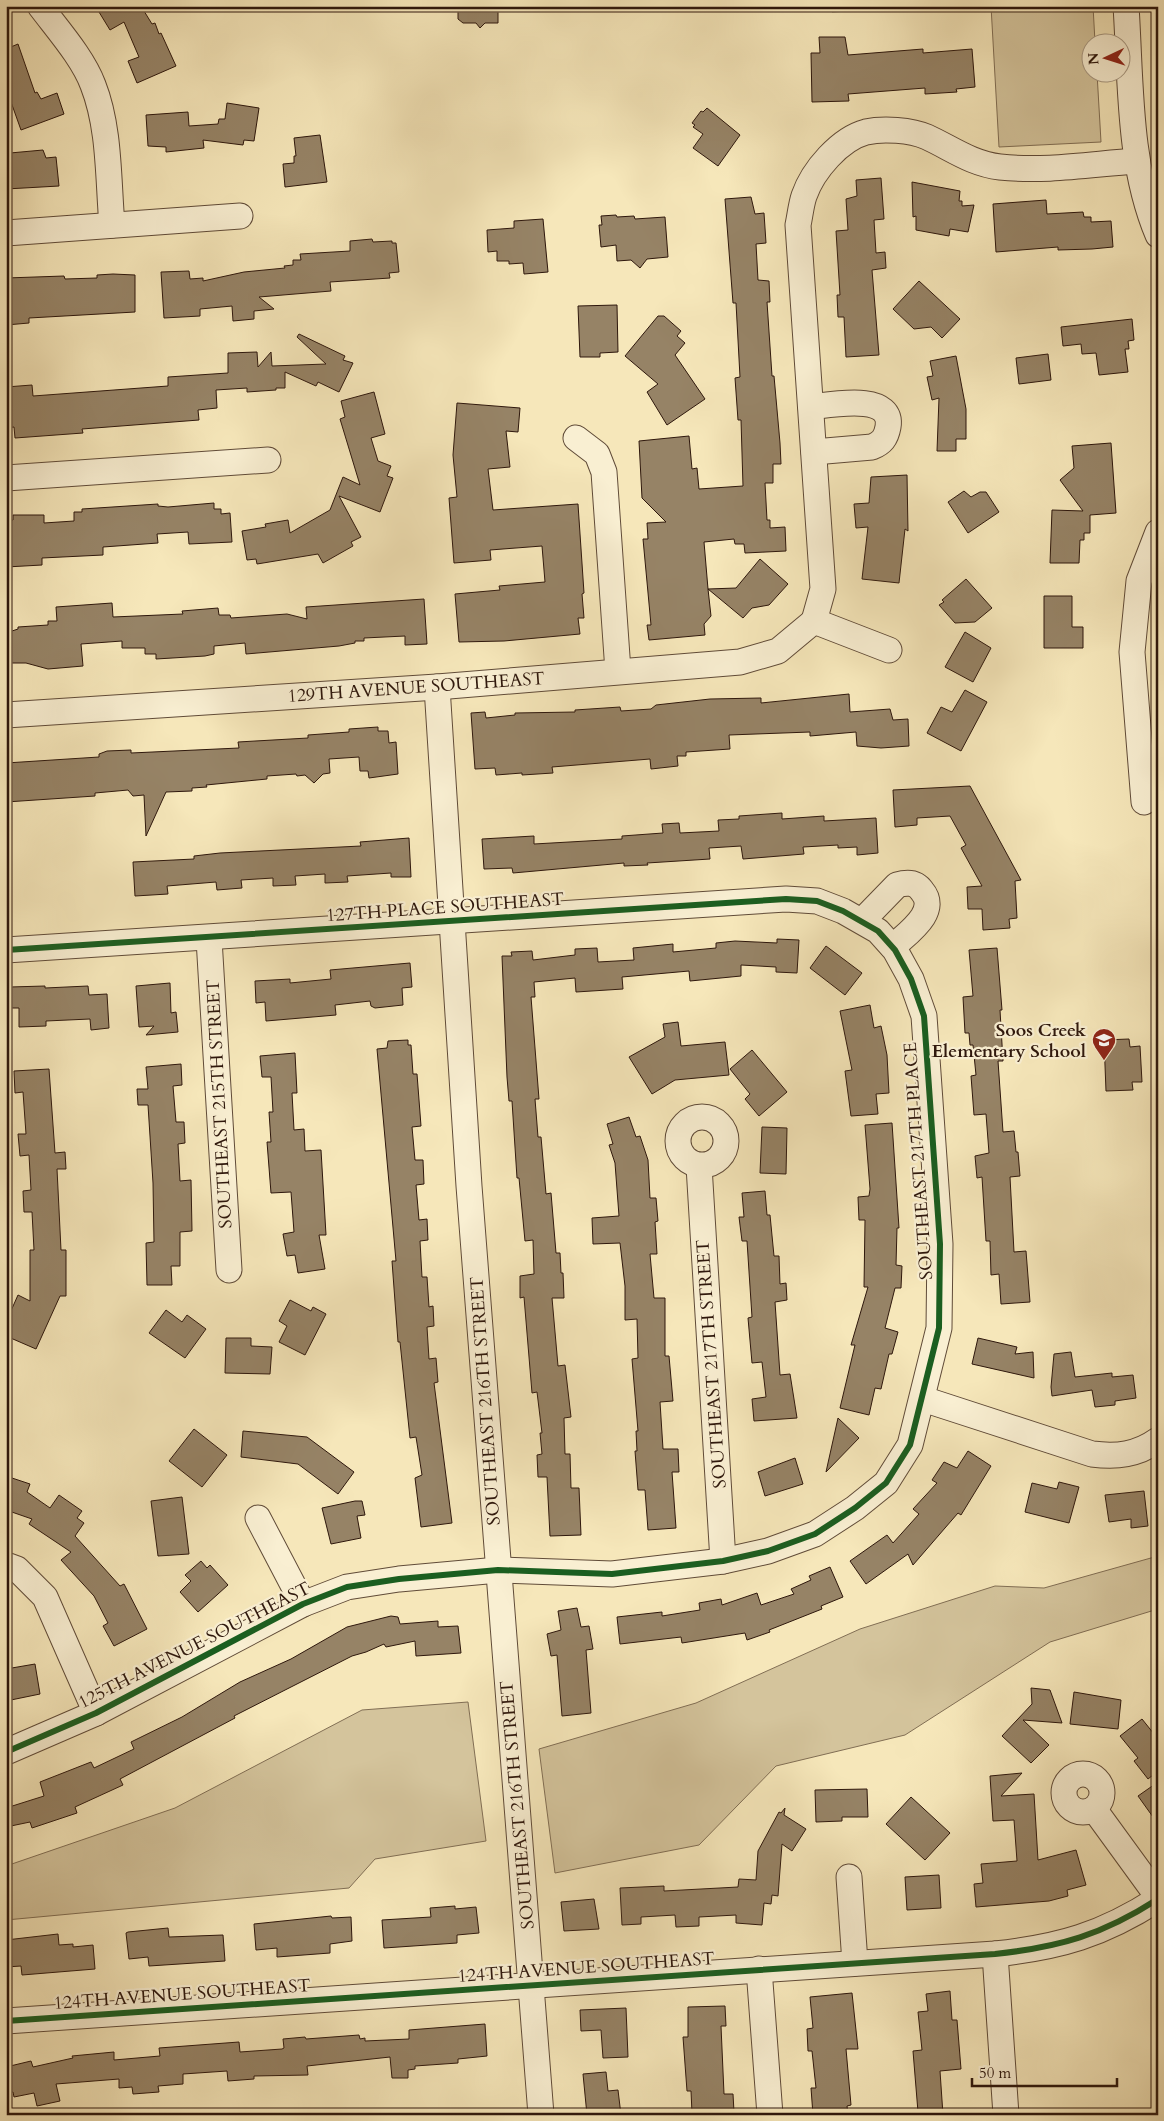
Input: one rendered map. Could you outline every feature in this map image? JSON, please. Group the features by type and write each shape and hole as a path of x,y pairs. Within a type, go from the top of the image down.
{"street":[{"path":"40,6 69,45 93,84 102,119 112,225"},
{"path":"1126,6 1136,161 1146,207 1158,235"},
{"path":"889,650 814,621 823,589 798,225 804,195 820,168 840,146 866,132 893,131 925,136 973,161 999,167 1044,168 1136,161"},
{"path":"6,233 240,216"},
{"path":"811,406 863,403 875,405 885,412 889,422 887,436 880,444 872,447 814,452"},
{"path":"576,438 597,454 604,472 618,671"},
{"path":"6,478 268,460"},
{"path":"1144,802 1132,652 1139,581 1158,532"},
{"name":"129TH AVENUE SOUTHEAST","path":"6,715 436,686 740,662 778,651 814,621"},
{"name":"SOUTHEAST 216TH STREET","path":"436,686 468,1186 541,2115"},
{"name":"127TH PLACE SOUTHEAST","path":"6,950 209,939 786,899 817,901 843,911 877,933"},
{"name":"SOUTHEAST 217TH PLACE","path":"877,933 911,979 924,1016 939,1234 939,1328 923,1399"},
{"name":"SOUTHEAST 215TH STREET","path":"209,939 229,1270"},
{"name":"SOUTHEAST 217TH STREET","path":"699,1166 723,1561"},
{"path":"923,1399 1092,1454 1110,1457 1129,1454 1143,1450 1158,1440"},
{"name":"125TH AVENUE SOUTHEAST","path":"6,1752 96,1713 303,1604 347,1587 399,1579 498,1570 612,1574 723,1561 768,1551 814,1534 855,1508 886,1483 910,1445 923,1399"},
{"path":"258,1518 303,1604"},
{"path":"6,1565 17,1569 45,1597 96,1713"},
{"path":"1094,1809 1158,1898"},
{"path":"849,1877 855,1963"},
{"name":"124TH AVENUE SOUTHEAST","path":"6,2021 995,1954 1067,1943 1129,1918 1158,1898"},
{"path":"995,1954 1006,2115"},
{"path":"759,1969 770,2115"}],"shaded area":[{"path":"827,6 925,6 832,12"},
{"path":"991,6 1093,6 1094,32 1082,32 1082,82 1098,82 1101,142 999,147"},
{"path":"1158,1556 1158,1609 1050,1642 905,1735 776,1766 699,1845 555,1873 539,1749 696,1703 860,1629 995,1586 1044,1588"},
{"path":"468,1702 486,1841 375,1859 349,1888 6,1920 6,1866 175,1808 362,1710"}],"building":[{"path":"108,6 154,6 144,11 152,24 155,23 159,34 161,33 176,66 137,83 128,61 139,57 124,22 110,30 99,12"},
{"path":"458,6 498,6 498,23 485,23 480,28 476,23 463,23 458,19"},
{"path":"819,37 845,37 848,55 923,49 923,53 972,49 975,87 956,89 957,92 925,94 925,88 848,94 849,101 812,102 811,53 820,53"},
{"path":"18,44 35,93 37,92 41,99 57,93 64,114 21,130 6,88 6,49"},
{"path":"227,103 259,108 254,141 244,140 243,145 203,140 204,148 166,152 166,147 148,146 146,115 188,112 189,126 218,124 219,119 225,119"},
{"path":"707,108 740,135 718,166 693,148 703,134 693,127 695,125 692,123 701,111 703,112"},
{"path":"320,135 327,182 285,187 283,164 294,163 294,156 296,156 294,138"},
{"path":"43,150 46,158 56,157 59,186 6,189 6,167 10,167 10,153"},
{"path":"881,178 884,219 874,220 876,253 885,252 886,268 872,270 879,355 846,357 844,317 838,317 837,295 840,295 836,231 848,230 846,199 857,196 856,180"},
{"path":"912,182 960,191 959,201 962,201 962,206 974,205 968,232 950,229 949,236 916,230 916,216 913,217"},
{"path":"751,197 755,214 764,213 766,243 756,244 758,280 769,281 770,302 767,302 772,376 774,376 780,443 781,464 773,464 773,483 765,483 767,520 770,520 770,528 785,527 786,551 745,553 744,544 735,544 734,539 704,542 711,616 704,624 705,635 649,640 647,625 651,625 643,539 648,539 647,523 666,522 642,498 639,441 689,436 692,469 697,468 699,489 743,486 741,420 738,420 735,378 740,377 736,303 733,303 725,199"},
{"path":"1046,200 1047,214 1083,212 1084,217 1091,217 1091,222 1111,221 1113,247 1058,250 1058,247 996,252 993,204"},
{"path":"616,215 617,217 634,216 635,219 665,217 668,257 647,259 640,268 631,260 617,261 616,245 601,247 599,225 602,225 601,216"},
{"path":"543,219 548,272 524,274 523,263 509,264 509,261 497,261 497,251 488,252 487,230 514,228 514,221"},
{"path":"372,239 373,242 392,241 392,243 396,243 399,272 389,273 390,278 330,282 331,291 259,297 274,309 254,311 254,319 233,321 232,306 200,309 200,316 164,318 161,272 189,271 190,279 203,278 203,281 244,272 285,268 284,266 293,265 293,260 301,260 300,254 350,251 350,241"},
{"path":"97,275 135,275 135,312 29,318 29,323 6,325 6,278 64,276 65,279 97,278"},
{"path":"919,281 960,319 942,338 931,327 914,329 893,309"},
{"path":"617,305 618,352 600,353 600,357 580,357 578,306"},
{"path":"658,316 664,316 681,331 677,336 685,343 675,355 705,399 667,425 647,392 658,384 625,356"},
{"path":"1132,319 1134,340 1128,341 1129,349 1125,349 1128,372 1099,375 1096,353 1082,354 1081,344 1063,346 1061,327"},
{"path":"299,334 345,356 343,360 353,363 339,392 318,382 316,386 285,372 285,388 247,392 247,388 216,390 217,408 198,410 199,420 82,429 83,433 15,438 14,427 6,428 6,387 32,385 33,396 168,386 168,377 228,373 228,353 257,352 258,367 271,352 272,366 326,364 297,337"},
{"path":"1048,354 1051,380 1019,384 1016,358"},
{"path":"956,356 966,409 966,439 956,439 956,451 937,451 939,398 932,400 927,377 933,376 930,361"},
{"path":"374,392 385,434 371,438 378,461 391,466 387,476 393,478 380,512 339,496 361,537 351,542 353,546 323,563 318,554 257,564 256,559 247,560 242,531 266,527 265,524 288,520 290,533 330,510 343,477 360,485 340,419 345,417 341,401"},
{"path":"457,403 520,408 518,432 506,431 510,467 488,469 493,510 578,504 584,593 582,594 584,618 578,618 580,634 504,641 459,642 455,594 500,590 499,586 545,582 542,546 490,550 491,560 454,563 449,498 457,497 453,455"},
{"path":"1111,443 1116,513 1090,515 1090,533 1084,533 1084,540 1080,540 1079,563 1050,563 1052,510 1083,511 1060,480 1074,468 1072,446"},
{"path":"907,475 908,531 905,529 899,583 862,579 868,527 856,528 854,504 869,503 871,477"},
{"path":"964,491 971,497 980,492 986,492 999,512 968,533 948,502"},
{"path":"214,503 214,509 221,509 221,514 230,513 232,542 189,544 188,532 157,534 158,543 103,547 103,555 42,558 42,565 6,567 6,521 13,520 13,515 44,515 44,523 74,521 74,512 82,512 82,509 158,504 158,506 168,507"},
{"path":"760,559 788,584 769,605 752,608 743,618 708,589 736,588"},
{"path":"966,579 992,608 975,622 955,623 939,605 944,602 942,600"},
{"path":"1044,596 1072,596 1072,627 1083,627 1083,648 1044,648"},
{"path":"424,599 427,644 405,645 405,636 364,638 364,641 355,641 355,643 339,646 246,654 245,643 214,646 214,654 205,656 156,659 156,654 145,654 145,648 122,648 122,641 81,644 83,666 48,669 26,663 6,663 6,633 18,629 18,627 48,625 48,621 57,621 56,607 112,603 113,617 183,614 182,611 218,608 219,615 230,615 231,618 287,614 307,619 306,607"},
{"path":"965,632 991,648 973,682 945,667"},
{"path":"965,690 987,702 961,751 927,733 941,707 952,712"},
{"path":"849,694 850,712 890,709 893,720 908,719 909,746 881,748 857,746 856,732 810,736 810,732 729,735 730,749 686,752 686,756 677,756 678,766 651,769 650,759 552,767 553,773 522,775 522,773 496,775 495,768 475,769 471,713 485,712 486,718 515,715 515,713 575,712 575,710 620,707 621,711 651,709 656,705 710,699 761,698 761,703"},
{"path":"378,727 378,731 388,731 389,743 396,742 398,774 369,778 368,771 360,771 359,757 329,759 330,773 323,774 314,783 305,775 297,776 296,774 267,776 267,779 206,785 207,787 192,788 192,791 166,792 146,836 144,795 133,796 128,790 95,793 95,796 6,802 6,763 99,757 99,754 107,751 131,750 131,753 239,748 238,742 308,738 308,735 349,732 349,729"},
{"path":"970,786 1021,880 1015,881 1017,918 1009,919 1010,928 983,930 982,909 968,909 967,887 982,886 961,848 966,845 950,816 917,818 917,825 895,827 893,790"},
{"path":"782,813 782,819 824,816 824,821 876,818 878,853 857,855 857,847 838,848 838,845 803,847 804,854 743,859 741,846 709,848 710,859 647,863 648,865 624,866 624,863 513,873 512,868 484,869 482,839 534,836 534,844 622,839 622,836 663,833 662,824 679,823 680,833 719,831 718,820 739,819 739,816"},
{"path":"409,838 411,877 391,877 391,873 347,876 348,882 325,883 325,874 295,876 296,885 273,886 273,878 241,880 242,888 217,890 216,882 167,886 168,894 135,896 133,862 194,859 194,856 220,853 361,846 360,842"},
{"path":"777,939 799,940 797,973 776,972 776,967 741,965 741,976 690,981 689,971 622,977 623,989 576,992 575,978 534,982 535,997 531,997 539,1099 535,1099 538,1137 541,1137 546,1194 551,1193 556,1253 560,1253 561,1273 563,1273 564,1298 552,1298 558,1366 565,1365 571,1417 564,1418 565,1454 570,1454 571,1488 579,1488 581,1535 550,1536 547,1477 538,1477 537,1455 542,1454 540,1433 542,1433 537,1392 532,1393 524,1297 520,1298 520,1276 534,1274 533,1240 525,1241 519,1178 517,1178 512,1101 509,1101 507,1077 502,956 512,956 511,952 532,951 533,960 575,955 575,949 597,948 598,962 634,960 633,948 673,944 673,952 716,948 716,943 735,941 777,943"},
{"path":"826,946 862,973 845,995 810,968"},
{"path":"997,948 1002,1010 1000,1010 1003,1061 998,1061 1003,1132 1014,1131 1020,1176 1010,1177 1014,1252 1026,1251 1030,1302 1001,1304 999,1274 991,1275 990,1241 986,1241 982,1177 977,1178 975,1156 989,1153 986,1114 974,1115 971,1076 976,1075 973,1045 970,1045 969,1033 965,1033 963,997 973,996 969,950"},
{"path":"410,963 412,987 402,988 403,1005 375,1008 371,1006 370,1001 335,1005 336,1015 266,1021 265,1002 256,1003 255,981 290,979 290,983 331,979 330,970"},
{"path":"170,983 171,1013 176,1012 178,1032 146,1035 154,1026 139,1027 136,986"},
{"path":"45,986 45,988 88,986 89,995 107,994 109,1028 91,1030 90,1019 46,1021 46,1026 19,1027 19,1008 10,1008 10,987"},
{"path":"870,1005 874,1028 881,1026 887,1055 889,1093 876,1094 878,1114 851,1116 845,1071 852,1070 840,1011"},
{"path":"678,1022 681,1046 725,1042 729,1075 675,1080 652,1094 629,1057 665,1037 663,1024"},
{"path":"1129,1039 1130,1047 1140,1046 1142,1082 1132,1082 1133,1090 1106,1091 1104,1040"},
{"path":"408,1040 408,1045 411,1045 413,1074 417,1074 421,1126 412,1127 415,1160 423,1160 424,1184 416,1185 419,1220 427,1219 428,1240 420,1241 422,1277 427,1277 429,1307 433,1306 434,1326 427,1327 429,1359 436,1358 438,1382 434,1383 452,1523 421,1527 415,1478 422,1475 416,1437 410,1438 400,1342 398,1342 392,1261 396,1261 377,1049 387,1048 388,1041"},
{"path":"752,1050 787,1092 759,1116 745,1099 750,1094 730,1069"},
{"path":"295,1053 297,1093 292,1093 294,1130 304,1129 305,1151 321,1150 326,1235 319,1235 325,1269 298,1273 295,1255 287,1256 283,1234 294,1232 291,1192 271,1193 267,1142 271,1142 269,1112 273,1112 271,1077 262,1077 260,1056"},
{"path":"181,1064 182,1085 173,1086 176,1122 184,1122 185,1143 178,1144 180,1181 191,1180 192,1231 180,1232 180,1266 171,1266 172,1285 147,1285 146,1243 154,1242 153,1183 148,1105 138,1105 137,1089 148,1089 146,1067"},
{"path":"49,1069 55,1153 65,1152 66,1169 57,1169 61,1250 66,1250 66,1296 60,1296 36,1349 6,1336 6,1322 18,1295 30,1301 30,1250 34,1250 32,1212 24,1212 23,1191 31,1190 29,1155 20,1156 18,1134 26,1134 23,1092 15,1093 14,1071"},
{"path":"629,1117 636,1137 640,1136 648,1160 650,1198 656,1198 658,1221 655,1222 657,1254 650,1254 654,1298 665,1298 665,1356 669,1356 673,1401 660,1402 663,1449 678,1449 679,1472 672,1472 676,1528 648,1530 645,1490 638,1490 635,1451 637,1451 636,1431 638,1431 632,1359 638,1358 637,1319 625,1320 625,1286 620,1243 593,1244 592,1218 619,1216 615,1163 609,1145 613,1144 607,1124"},
{"path":"892,1123 899,1228 897,1228 896,1265 902,1266 901,1288 895,1288 885,1328 898,1332 892,1354 889,1354 881,1389 875,1388 869,1415 840,1408 855,1345 851,1345 868,1287 864,1287 865,1220 859,1220 858,1197 869,1196 870,1189 865,1125"},
{"path":"762,1127 787,1128 786,1174 760,1173"},
{"path":"765,1191 767,1215 770,1215 774,1256 779,1256 780,1284 786,1283 787,1300 775,1302 780,1375 790,1374 797,1418 754,1421 752,1399 766,1397 762,1362 752,1363 748,1318 752,1317 747,1241 742,1241 739,1217 744,1217 742,1193"},
{"path":"290,1300 311,1311 313,1307 326,1314 305,1355 279,1342 287,1326 279,1321"},
{"path":"166,1310 182,1322 187,1315 206,1329 185,1358 149,1333"},
{"path":"226,1338 251,1338 251,1346 272,1347 270,1374 225,1373"},
{"path":"978,1338 1017,1347 1015,1354 1033,1352 1034,1378 972,1364"},
{"path":"1071,1352 1075,1377 1112,1373 1112,1377 1133,1375 1136,1398 1115,1401 1115,1405 1095,1407 1092,1390 1052,1396 1054,1354"},
{"path":"838,1418 859,1438 826,1472"},
{"path":"194,1429 227,1455 202,1487 169,1461"},
{"path":"243,1431 307,1437 354,1472 338,1494 298,1464 241,1457"},
{"path":"968,1451 991,1466 961,1515 958,1513 913,1565 908,1554 866,1584 850,1561 887,1535 893,1543 919,1514 913,1509 937,1483 932,1480 944,1462 957,1468"},
{"path":"795,1458 803,1484 765,1496 758,1472"},
{"path":"6,1476 30,1484 27,1492 50,1508 59,1495 82,1511 77,1518 84,1523 75,1536 120,1586 124,1584 147,1629 114,1646 103,1626 108,1623 94,1596 61,1560 71,1552 29,1524 32,1519 6,1510"},
{"path":"1059,1482 1079,1487 1069,1523 1025,1512 1032,1483 1057,1489"},
{"path":"1144,1491 1148,1526 1131,1528 1131,1519 1109,1522 1105,1495"},
{"path":"182,1497 189,1554 158,1556 151,1501"},
{"path":"362,1501 365,1515 357,1516 361,1538 331,1544 322,1508"},
{"path":"201,1561 207,1568 210,1565 228,1585 198,1612 180,1592 191,1581 185,1575"},
{"path":"830,1567 843,1597 821,1606 822,1609 769,1630 770,1632 747,1640 745,1633 682,1643 681,1637 620,1644 617,1617 662,1612 662,1616 700,1610 699,1603 721,1599 722,1605 757,1593 761,1605 794,1594 791,1589 811,1580 809,1576"},
{"path":"577,1608 581,1627 589,1626 593,1649 586,1650 591,1713 562,1716 557,1655 551,1656 547,1634 561,1630 558,1611"},
{"path":"391,1616 398,1617 400,1624 438,1621 438,1627 458,1626 461,1653 416,1656 415,1641 386,1647 384,1644 352,1656 234,1716 235,1718 120,1779 123,1785 75,1807 77,1813 32,1828 30,1822 6,1827 6,1808 44,1796 40,1782 91,1762 94,1768 134,1749 131,1742 182,1717 240,1682 291,1659 347,1627"},
{"path":"35,1664 40,1694 6,1701 6,1669"},
{"path":"1031,1688 1050,1690 1062,1723 1023,1720 1049,1745 1031,1763 1002,1736 1032,1704"},
{"path":"1074,1692 1121,1700 1118,1729 1070,1724"},
{"path":"1142,1719 1158,1739 1158,1771 1148,1779 1134,1761 1138,1758 1120,1736"},
{"path":"1022,1773 1001,1796 1034,1794 1038,1860 1076,1850 1086,1885 1067,1890 1068,1896 1049,1901 976,1907 974,1884 983,1883 981,1864 1017,1861 1014,1820 993,1821 990,1776"},
{"path":"1158,1782 1158,1824 1138,1796"},
{"path":"867,1789 868,1817 842,1817 842,1821 816,1822 815,1790"},
{"path":"911,1797 950,1833 925,1860 886,1824"},
{"path":"785,1808 784,1815 806,1829 792,1851 782,1844 778,1896 772,1895 771,1904 764,1903 762,1925 736,1923 736,1915 699,1917 699,1926 676,1927 675,1915 641,1917 641,1924 622,1925 620,1888 664,1886 664,1891 738,1887 739,1879 756,1880 758,1851 779,1812 781,1813"},
{"path":"939,1875 941,1908 907,1910 905,1877"},
{"path":"594,1899 599,1929 564,1931 561,1902"},
{"path":"455,1906 455,1909 476,1907 479,1933 457,1935 457,1943 384,1948 382,1920 431,1917 430,1908"},
{"path":"331,1916 332,1918 351,1917 352,1941 330,1944 330,1953 277,1957 277,1948 256,1950 254,1924"},
{"path":"168,1928 169,1937 223,1935 225,1961 149,1966 148,1957 129,1959 126,1933"},
{"path":"58,1934 59,1945 73,1944 73,1947 93,1945 95,1969 22,1975 21,1966 6,1967 6,1940"},
{"path":"950,1991 952,2020 957,2020 961,2069 940,2071 943,2115 926,2115 926,2112 918,2112 913,2051 922,2050 918,2012 928,2011 926,1994"},
{"path":"852,1993 858,2049 846,2049 851,2105 847,2106 848,2115 813,2115 811,2088 816,2088 812,2051 808,2051 807,2029 813,2028 810,1997"},
{"path":"725,2006 726,2026 721,2026 724,2094 733,2094 734,2112 692,2113 691,2091 687,2091 683,2037 688,2037 688,2007"},
{"path":"626,2008 628,2057 603,2058 601,2030 581,2031 580,2010"},
{"path":"485,2024 487,2056 458,2059 458,2063 415,2066 415,2069 408,2070 408,2078 392,2078 390,2057 307,2066 308,2075 254,2076 254,2079 228,2081 227,2071 183,2074 183,2084 158,2086 159,2092 133,2094 132,2087 119,2088 119,2079 56,2084 60,2101 37,2106 34,2093 14,2097 13,2092 6,2093 6,2067 31,2061 33,2067 73,2058 72,2056 114,2052 114,2060 160,2056 159,2048 239,2042 240,2052 282,2049 284,2048 283,2039 305,2037 306,2039 359,2035 360,2039 365,2038 365,2041 409,2039 409,2030"},
{"path":"606,2072 608,2091 618,2090 621,2115 587,2115 583,2074"}],"cycle path":[{"path":"6,950 786,899 817,901 843,911 878,931 895,950 911,979 924,1016 940,1244 939,1328 910,1445 886,1483 855,1508 815,1534 768,1551 723,1561 612,1574 498,1570 399,1579 347,1587 303,1604 96,1713 6,1752"},
{"path":"6,2021 995,1954 1040,1948 1080,1937 1118,1922 1158,1899"}],"place":[{"name":"Soos Creek Elementary School","path":"1104,1061"}]}
